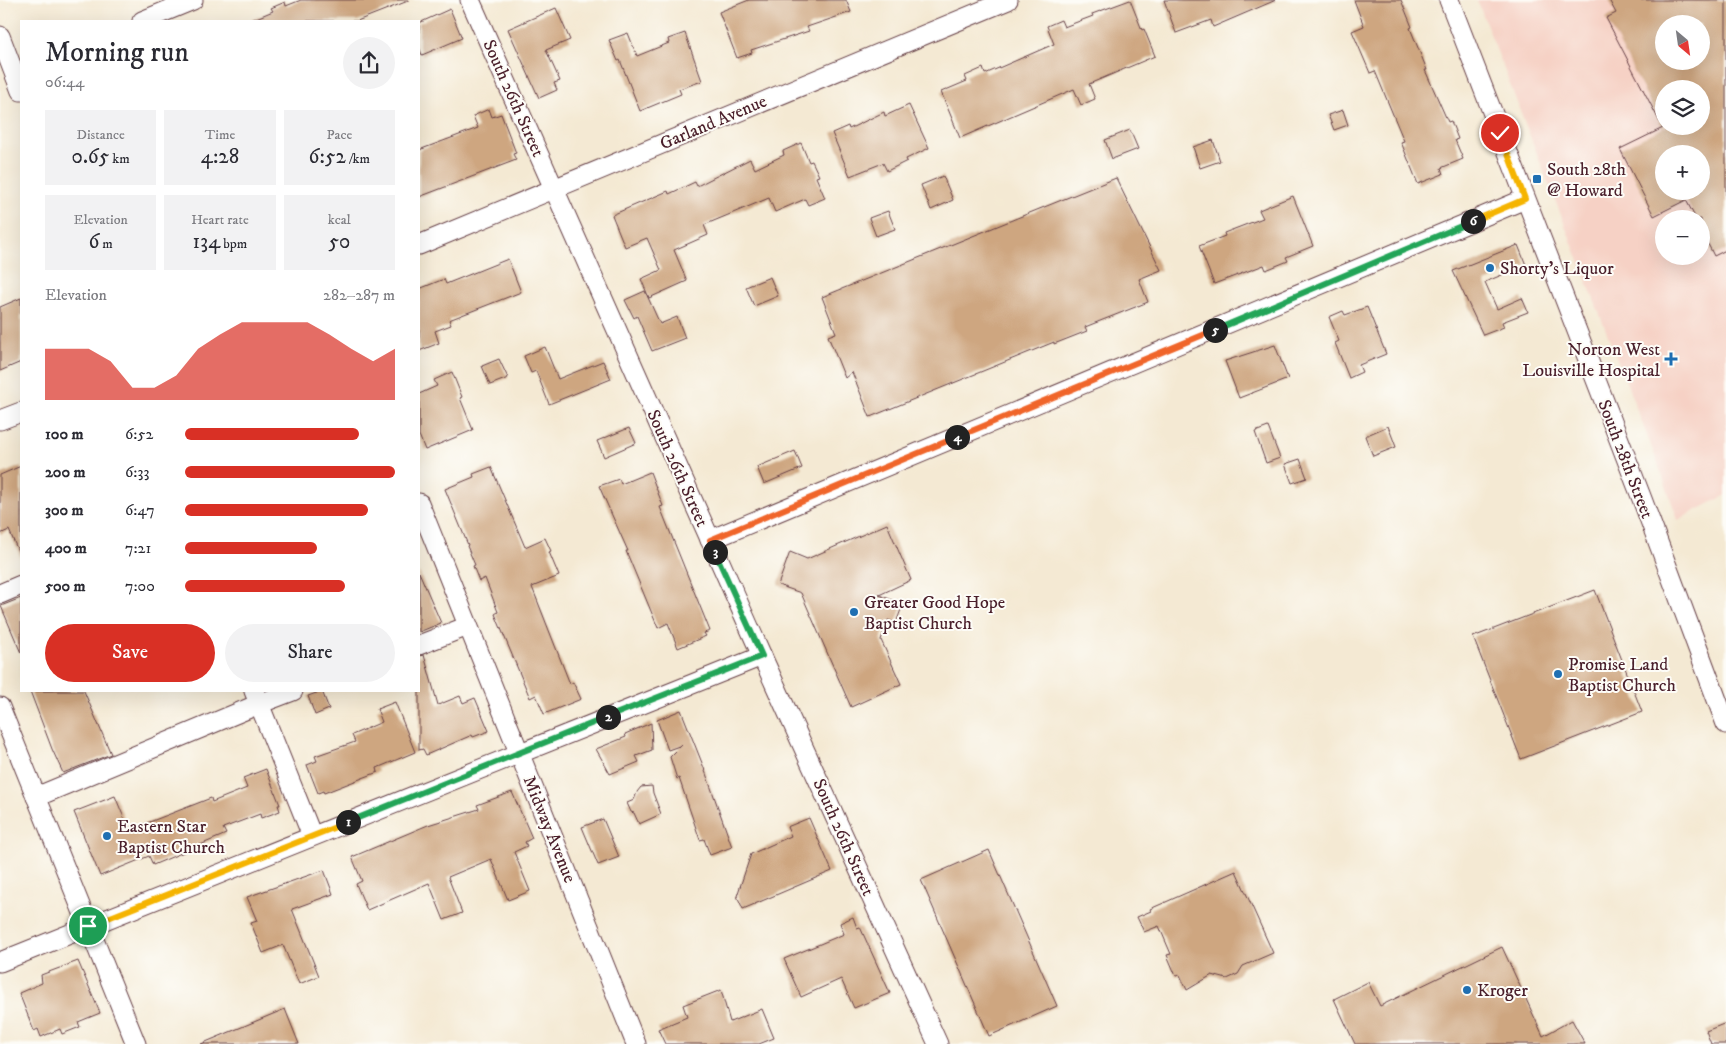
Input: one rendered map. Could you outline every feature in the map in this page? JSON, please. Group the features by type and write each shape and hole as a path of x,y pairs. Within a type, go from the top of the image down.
{"street":[{"path":"144,20 193,0"},
{"name":"South 26th Street","path":"470,0 710,540 938,1044"},
{"name":"Garland Avenue","path":"420,246 1008,0"},
{"name":"South 28th Street","path":"1449,0 1638,489 1726,724"},
{"path":"0,36 14,79"},
{"path":"710,540 1525,199"},
{"path":"0,420 20,412"},
{"name":"Midway Avenue","path":"420,506 636,1044"},
{"path":"0,594 20,586"},
{"path":"420,645 468,626"},
{"path":"0,962 762,656"},
{"path":"36,797 256,698 288,692"},
{"path":"256,698 312,836"},
{"path":"0,707 136,1044"}],"shaded area":[{"name":"Norton West Louisville Hospital","path":"1477,0 1726,0 1726,495 1678,520 1657,461"}],"building":[{"path":"301,0 408,0 360,20 251,20 273,11 271,8 285,2 286,6"},
{"path":"749,0 846,0 851,12 807,27 809,31 751,50 752,53 737,58 719,12"},
{"path":"1130,0 1155,56 1089,84 1095,99 1081,105 1074,89 960,138 941,92 967,81 965,76 983,68 985,74 1054,44 1047,26 1061,20 1064,27"},
{"path":"1164,0 1276,0 1213,27 1211,20 1176,33"},
{"path":"1354,0 1401,0 1427,70 1425,70 1448,122 1451,121 1458,139 1455,140 1463,159 1441,168 1443,174 1418,184 1401,142 1404,141 1375,71 1370,73 1352,31 1364,26"},
{"path":"1609,0 1726,0 1726,250 1714,256 1710,248 1710,210 1691,210 1686,200 1666,210 1655,210 1654,216 1620,149 1655,132 1655,135 1710,135 1710,80 1655,80 1655,113 1606,18 1616,13"},
{"path":"556,8 570,40 546,50 560,81 554,83 557,90 539,98 508,29"},
{"path":"450,9 462,38 422,55 420,50 420,23"},
{"path":"628,33 637,56 669,43 668,39 685,33 702,81 679,89 681,94 640,111 620,60 618,61 609,40"},
{"path":"909,105 929,148 887,171 883,163 850,176 832,133 848,126 849,129 884,112 885,116"},
{"path":"489,109 492,117 501,114 516,153 513,154 516,160 420,197 420,150 478,128 473,116"},
{"path":"1343,110 1348,125 1334,130 1328,115"},
{"path":"1130,130 1138,149 1112,159 1105,140"},
{"path":"1213,140 1220,161 1200,168 1193,147"},
{"path":"801,143 809,162 812,161 819,176 816,177 825,198 808,205 805,199 775,212 769,198 704,225 708,235 674,250 687,281 649,298 641,279 661,270 647,238 625,247 612,215 668,191 669,194 695,182 697,186 750,159 755,169 784,155 783,151"},
{"path":"943,176 953,200 931,210 921,185"},
{"path":"1116,178 1161,270 1139,279 1148,302 1085,327 1087,331 1054,344 1054,342 870,417 852,372 845,378 828,336 836,333 822,297"},
{"path":"1293,196 1313,246 1286,257 1288,261 1266,270 1264,265 1214,284 1199,246 1225,236 1224,233 1263,218 1259,210"},
{"path":"888,211 895,229 876,236 869,218"},
{"path":"1518,245 1526,265 1485,282 1497,309 1522,298 1528,312 1502,322 1504,327 1483,335 1453,271"},
{"path":"508,259 521,292 449,320 451,325 435,331 439,343 420,351 420,289 444,279 446,284"},
{"path":"770,277 778,296 754,306 746,287"},
{"path":"645,291 660,324 677,317 685,338 652,351 637,316 634,318 625,300"},
{"path":"20,298 20,362 0,371 0,307"},
{"path":"1367,307 1386,354 1359,365 1362,372 1349,378 1335,343 1339,341 1329,317 1343,311 1345,315"},
{"path":"1275,345 1288,379 1239,398 1225,361"},
{"path":"545,347 558,379 603,361 611,379 549,404 536,371 531,373 524,356"},
{"path":"499,359 508,378 490,385 482,366"},
{"path":"452,372 473,430 425,450 420,438 420,394 437,386 434,380"},
{"path":"1388,426 1396,447 1373,456 1365,436"},
{"path":"1268,427 1280,458 1266,463 1255,432"},
{"path":"629,428 636,443 604,457 597,441"},
{"path":"795,451 802,468 764,484 757,467"},
{"path":"1300,459 1307,478 1292,483 1285,464"},
{"path":"20,466 20,556 9,530 0,534 0,475"},
{"path":"491,467 525,547 545,538 559,576 532,587 570,684 573,682 581,699 544,714 536,695 530,698 495,614 498,612 485,578 479,581 468,545 445,489 474,477 473,474"},
{"path":"650,472 663,506 660,507 710,631 704,633 706,636 678,648 668,623 658,628 626,551 628,551 599,486 619,479 621,484"},
{"name":"Greater Good Hope Baptist Church","path":"887,524 911,580 879,595 903,604 896,623 888,620 881,640 901,684 851,707 801,593 778,585 790,552 807,559"},
{"path":"420,574 441,623 420,632"},
{"name":"Promise Land Baptist Church","path":"1595,590 1642,712 1521,759 1473,637"},
{"path":"20,598 20,651 1,606"},
{"path":"424,655 438,705 460,696 463,703 475,698 489,731 473,737 472,735 426,755 423,749 419,750 420,656"},
{"path":"30,692 84,692 111,754 63,773"},
{"path":"322,692 329,709 315,715 308,696"},
{"path":"395,702 415,752 377,768 378,772 324,793 323,791 318,793 307,765 317,761 315,756 355,742 352,735 382,722 377,709"},
{"path":"681,710 732,847 710,855 704,839 700,840 670,757 682,745 668,750 657,720"},
{"path":"651,723 652,750 636,756 639,762 610,774 596,749 626,737 625,734"},
{"path":"266,769 280,805 278,805 280,811 261,818 260,814 223,828 226,834 153,865 149,856 100,876 74,812 115,796 129,830 211,798 212,802 247,788 243,778"},
{"path":"652,786 661,814 639,824 627,803 634,800 641,787"},
{"path":"512,792 532,838 525,842 527,846 514,852 530,891 508,900 491,859 448,877 462,913 444,920 429,883 367,910 356,884 362,881 352,857 428,825 479,809 477,805"},
{"path":"809,818 832,871 743,909 737,896 751,854 791,836 787,827"},
{"path":"603,819 619,857 598,865 582,827"},
{"path":"989,850 1057,1006 989,1036 921,880"},
{"path":"324,870 333,894 292,909 319,976 299,984 283,945 263,953 251,923 257,921 247,897"},
{"path":"1236,871 1273,953 1243,966 1238,974 1227,979 1212,975 1187,990 1180,975 1176,976 1167,955 1171,954 1159,926 1144,932 1137,917 1151,911 1150,909"},
{"path":"853,917 857,928 860,927 890,993 854,1008 841,979 801,997 784,959 844,934 840,923"},
{"name":"Kroger","path":"1502,947 1543,1036 1572,1020 1585,1044 1355,1044 1334,999 1368,982 1380,1006"},
{"path":"78,961 100,1013 78,1022 80,1027 62,1034 60,1029 41,1037 38,1029 34,1031 19,993 42,983 41,975"},
{"path":"721,990 730,1022 762,1009 774,1038 759,1044 665,1044 658,1029 687,1017 683,1005"},
{"path":"285,1009 299,1044 201,1044"},
{"path":"1726,1023 1726,1044 1711,1044 1706,1031"}],"place":[{"name":"South 28th @ Howard","path":"1537,179"},
{"name":"Shorty's Liquor","path":"1490,268"},
{"name":"Norton West Louisville Hospital","path":"1671,359"},
{"name":"Greater Good Hope Baptist Church","path":"854,612"},
{"name":"Promise Land Baptist Church","path":"1558,674"},
{"name":"Eastern Star Baptist Church","path":"107,836"},
{"name":"Kroger","path":"1467,990"}],"route":[{"path":"88,926 762,656 710,540 1525,199 1500,133"}]}
